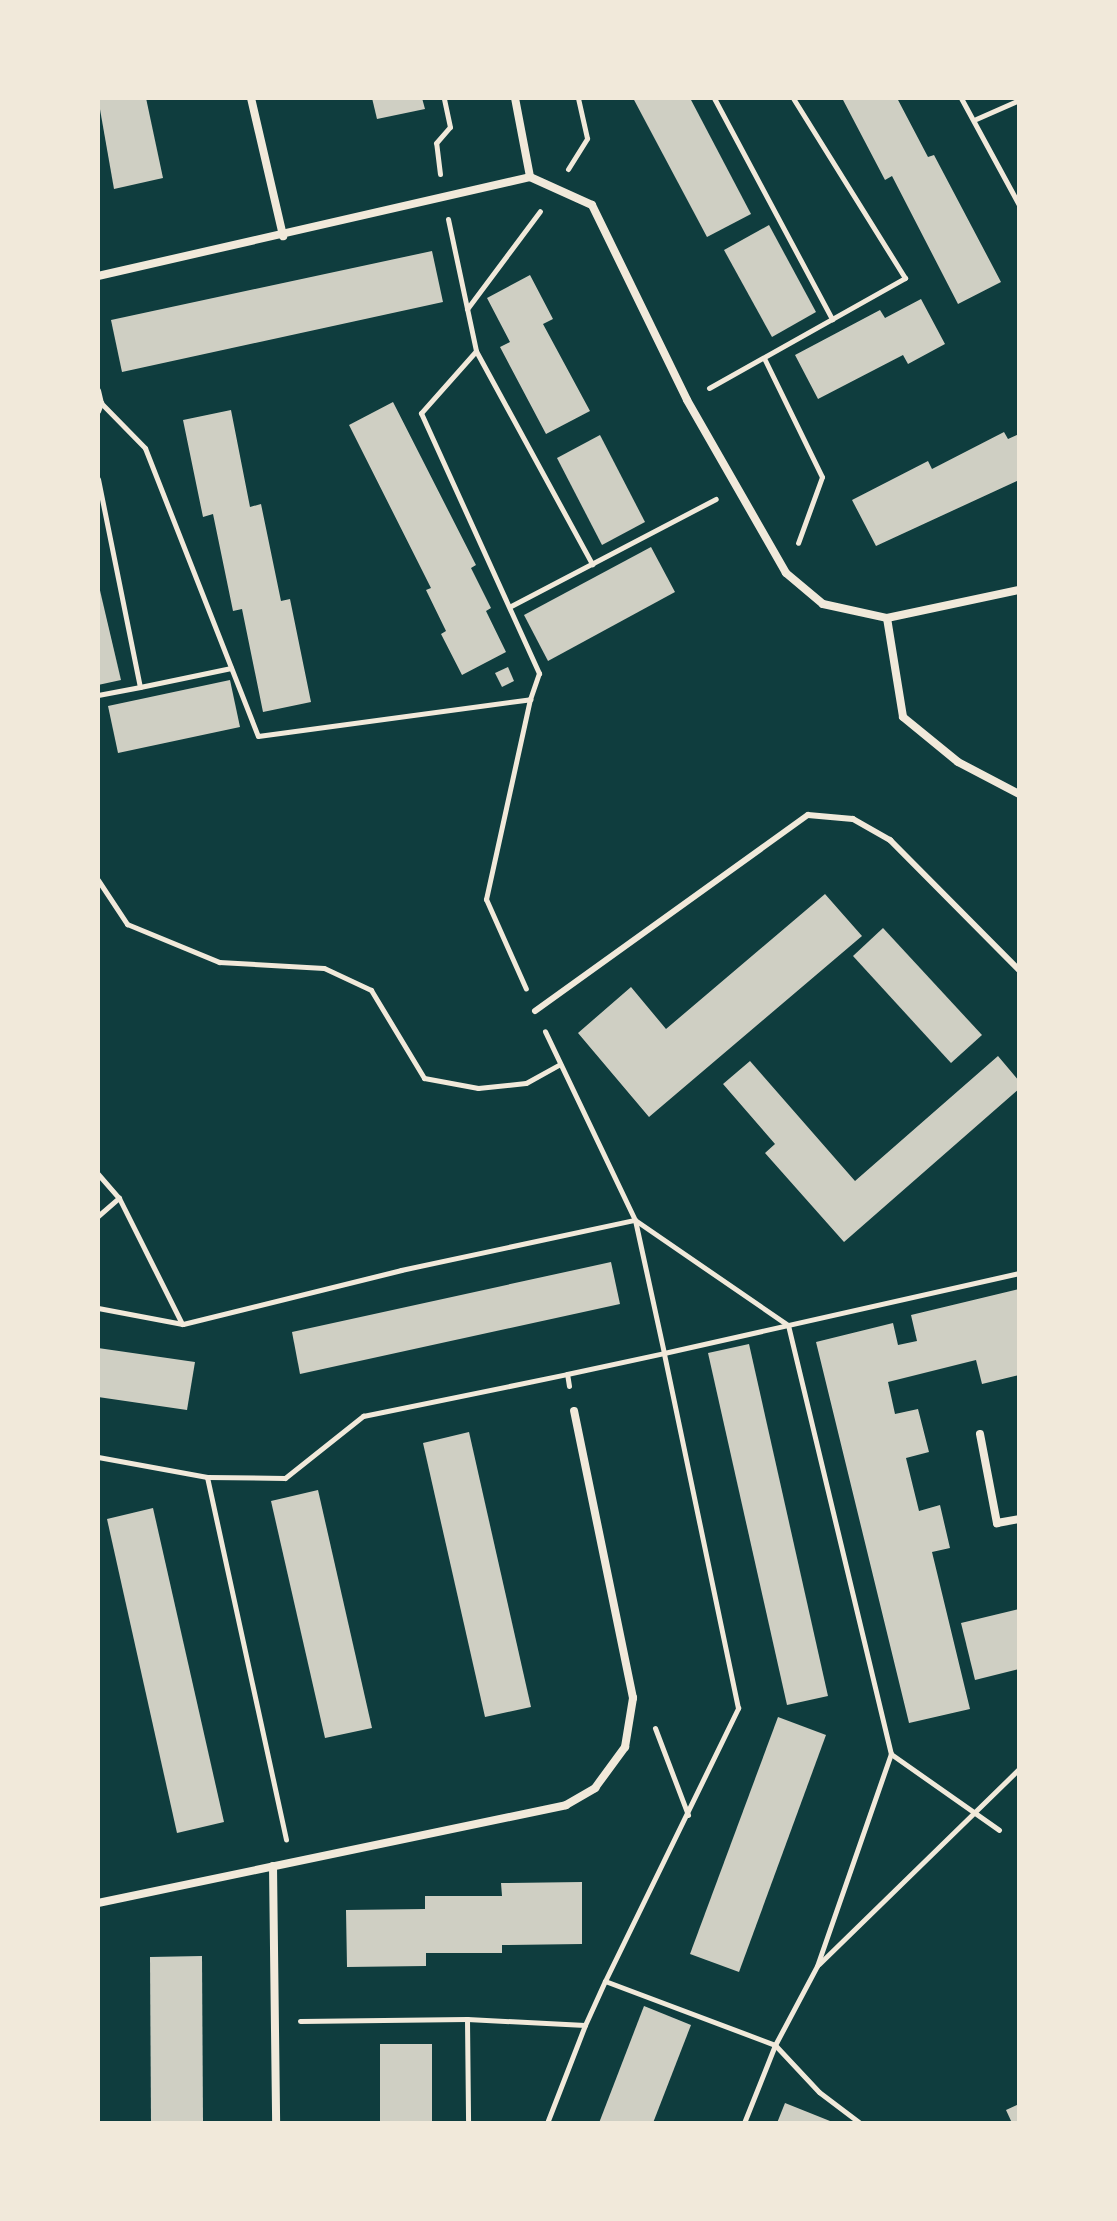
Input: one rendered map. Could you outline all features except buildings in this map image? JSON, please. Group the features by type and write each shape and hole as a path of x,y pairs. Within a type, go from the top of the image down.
{"street":[{"path":"251,98 283,236"},
{"path":"515,98 530,177"},
{"path":"98,276 530,177 592,205 687,400 786,573 823,604 887,618 1019,590"},
{"path":"887,618 903,717 958,762 1019,794"},
{"path":"98,1903 566,1805 595,1788 625,1747 633,1698 574,1411"},
{"path":"980,1434 997,1523 1019,1519"},
{"path":"273,1866 276,2123"}],"lane":[{"path":"535,1011 808,815 853,819 890,840 1019,970"}],"path":[{"path":"444,98 450,127 436,143 443,198 476,351 592,564"},
{"path":"714,98 832,319"},
{"path":"687,400 905,278 793,98"},
{"path":"961,98 976,119 1019,205"},
{"path":"976,119 1019,100"},
{"path":"476,351 421,413 539,673 530,699 486,899 535,1011 635,1220 738,1708 689,1816 605,1981 547,2123"},
{"path":"764,358 822,477 786,573"},
{"path":"98,390 101,403 145,448 258,736 530,699"},
{"path":"98,411 101,403"},
{"path":"98,479 140,687"},
{"path":"511,606 738,488"},
{"path":"98,695 231,668"},
{"path":"98,880 127,924 219,962 324,968 371,990 424,1078 478,1088 526,1083 560,1064"},
{"path":"98,1174 119,1198 183,1324"},
{"path":"98,1216 119,1198"},
{"path":"98,1308 183,1324 401,1270 635,1220 788,1325 891,1754 817,1966 775,2045 744,2123"},
{"path":"98,1457 207,1477 285,1478 363,1416 664,1353 1019,1273"},
{"path":"567,1374 574,1411"},
{"path":"207,1477 291,1862"},
{"path":"633,1698 662,1737 689,1816"},
{"path":"891,1754 975,1809 999,1830"},
{"path":"817,1966 1019,1769"},
{"path":"605,1981 775,2045 819,2092 860,2123"},
{"path":"275,2021 467,2019 585,2025"},
{"path":"467,2019 468,2123"}]}
